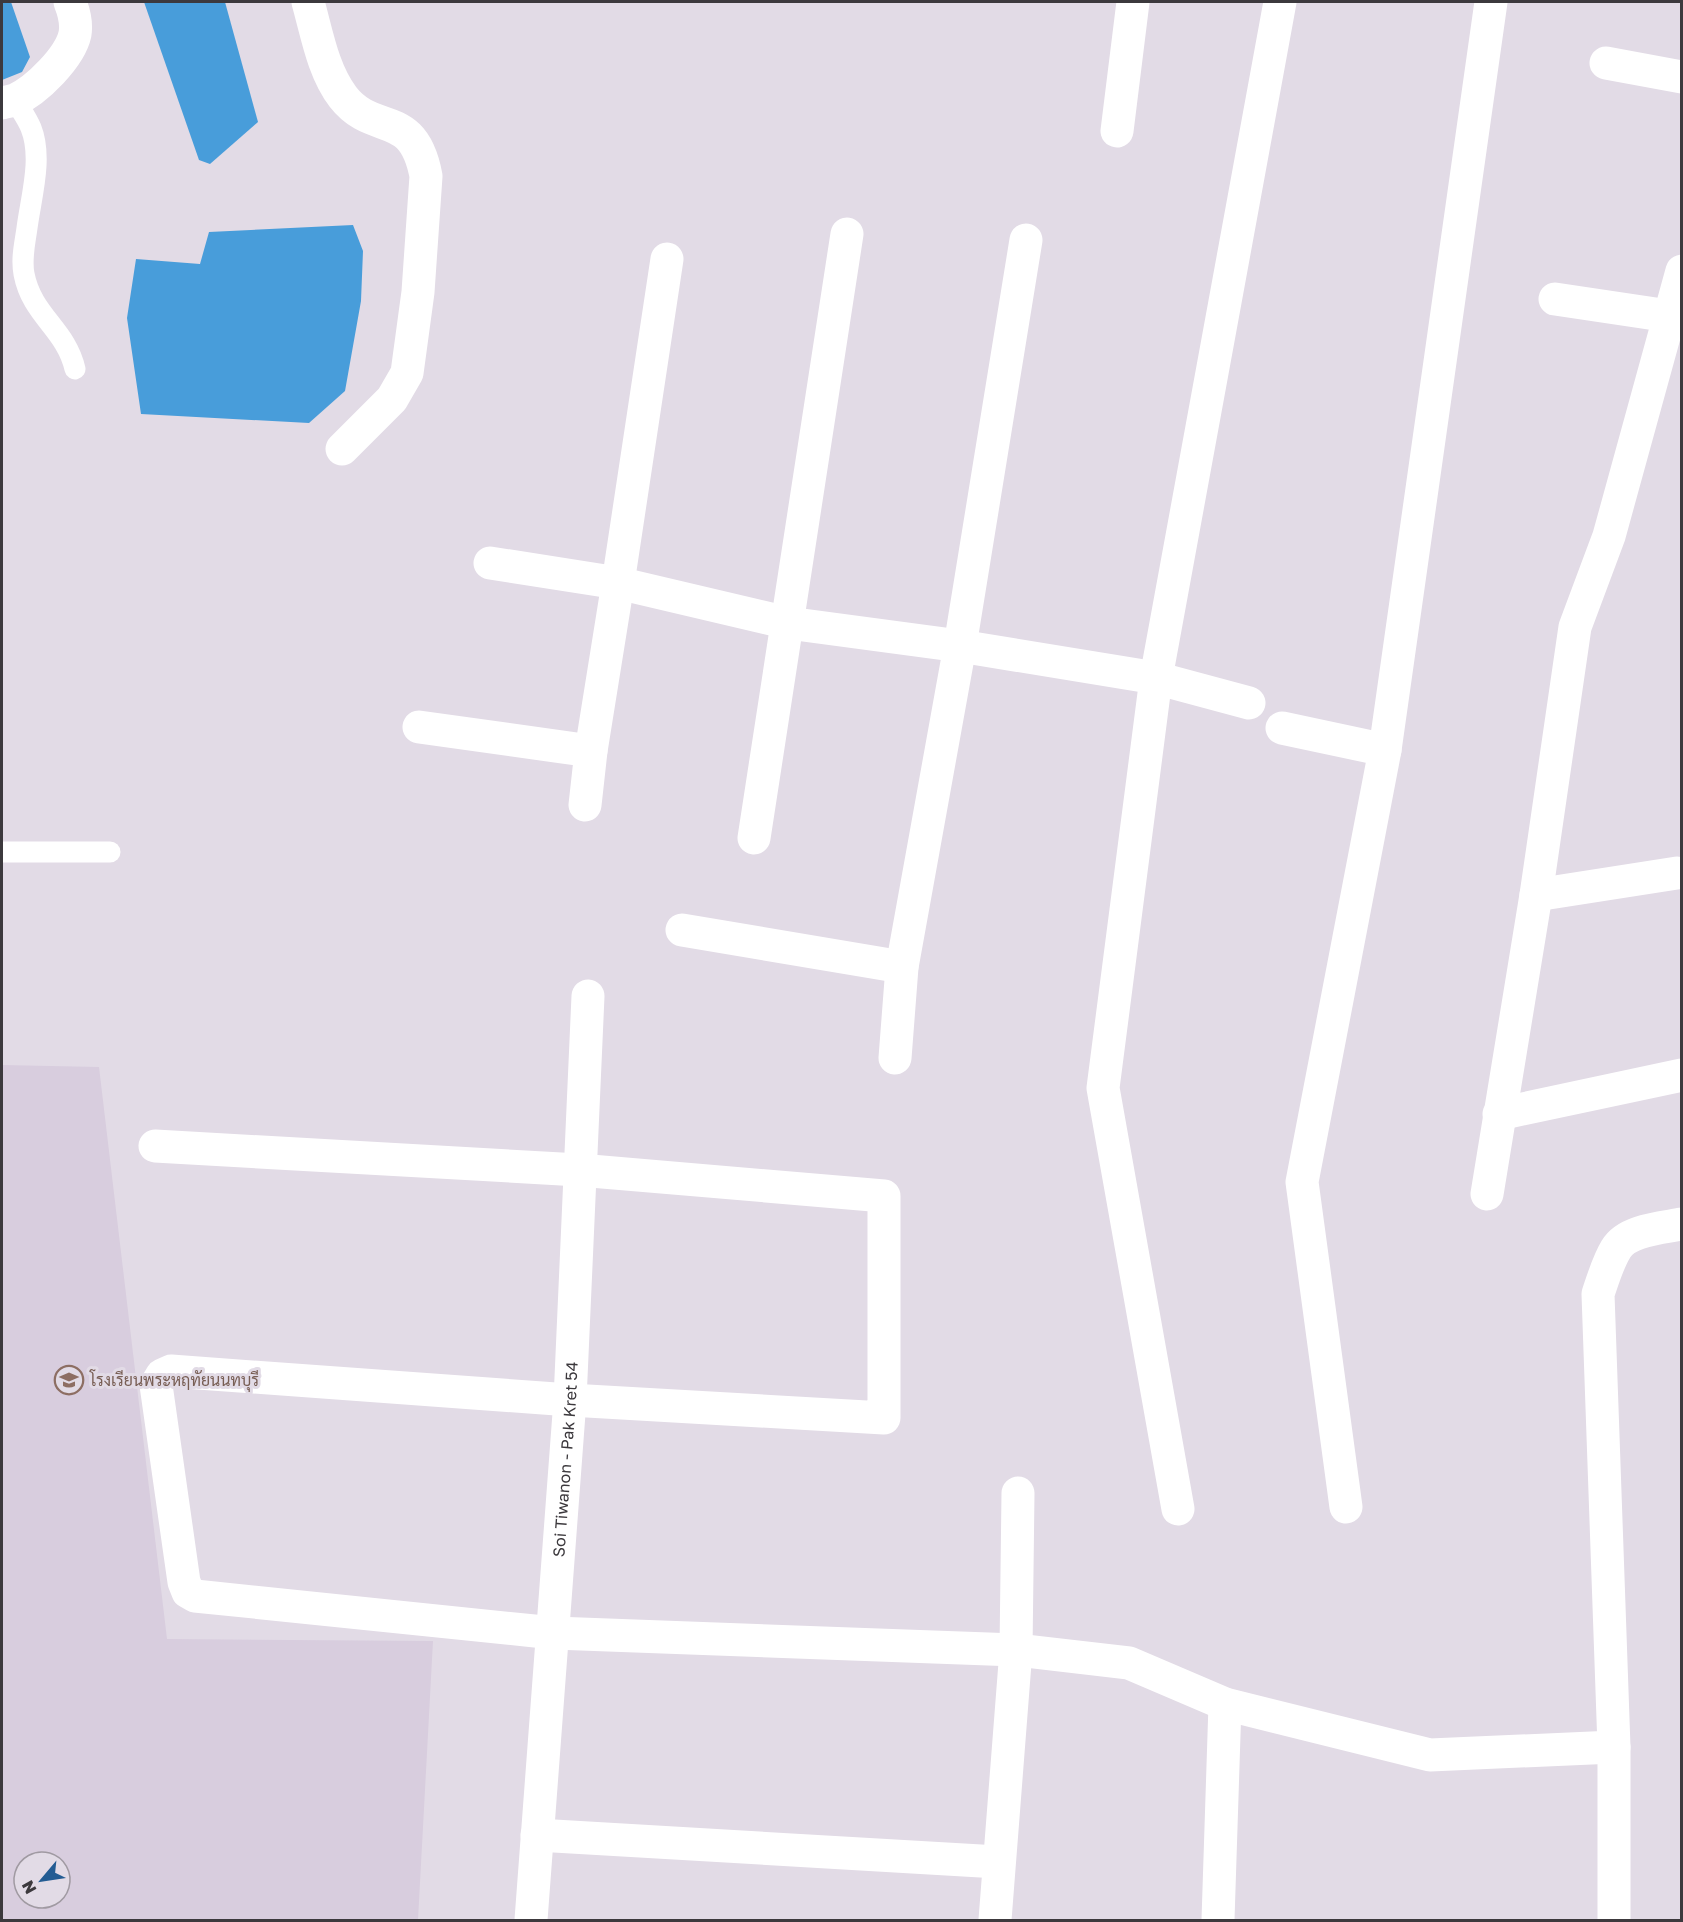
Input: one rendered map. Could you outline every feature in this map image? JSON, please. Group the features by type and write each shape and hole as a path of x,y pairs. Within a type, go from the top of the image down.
{"street":[{"path":"8,101 46,79 65,53 75,36 75,16 70,2"},
{"path":"308,2 328,73 344,99 366,117 404,131 415,143 423,161 426,176 418,292 407,373 392,399 342,449"},
{"path":"1117,131 1133,2"},
{"path":"1179,1509 1103,1088 1156,678 1280,2"},
{"path":"1346,1507 1302,1182 1385,750 1491,2"},
{"path":"1606,63 1682,77"},
{"path":"754,838 847,234"},
{"path":"895,1058 902,967 960,646 1026,240"},
{"path":"585,806 591,751 667,259"},
{"path":"1487,1194 1536,895 1575,627 1609,536 1682,271"},
{"path":"1555,299 1669,316"},
{"path":"490,563 618,583 788,623 960,646 1156,678 1249,703"},
{"path":"419,727 591,751"},
{"path":"1282,728 1385,750"},
{"path":"1536,895 1677,873"},
{"path":"682,930 902,967"},
{"name":"Soi Tiwanon - Pak Kret 54","path":"531,1920 570,1400 588,996"},
{"path":"1499,1114 1682,1076"},
{"path":"155,1146 579,1170 884,1196 884,1418 570,1400 171,1371 162,1375 156,1384 184,1582 188,1592 195,1596 554,1634 1016,1650 1129,1663 1225,1704 1430,1755 1614,1747"},
{"path":"1614,1920 1614,1747 1598,1294 1617,1247 1625,1239 1636,1234 1682,1224"},
{"path":"995,1920 1016,1650 1018,1493"},
{"path":"1218,1920 1225,1704"},
{"path":"537,1835 999,1862"}],"lane":[{"path":"8,101 31,129 35,145 35,180 23,256 24,272 30,295 40,313 67,344 75,369"},
{"path":"2,852 110,852"}],"shaded area":[{"name":"โรงเรียนพระหฤทัยนนทบุรี","path":"2,1065 99,1067 167,1639 433,1641 418,1920 2,1920"}],"water":[{"path":"2,2 11,2 30,57 22,72 2,80"},
{"path":"144,2 225,2 258,122 210,164 199,160"},
{"path":"353,225 363,251 361,301 345,391 309,423 141,414 127,318 136,259 200,264 209,232"}],"place":[{"name":"โรงเรียนพระหฤทัยนนทบุรี","path":"69,1380"}]}
